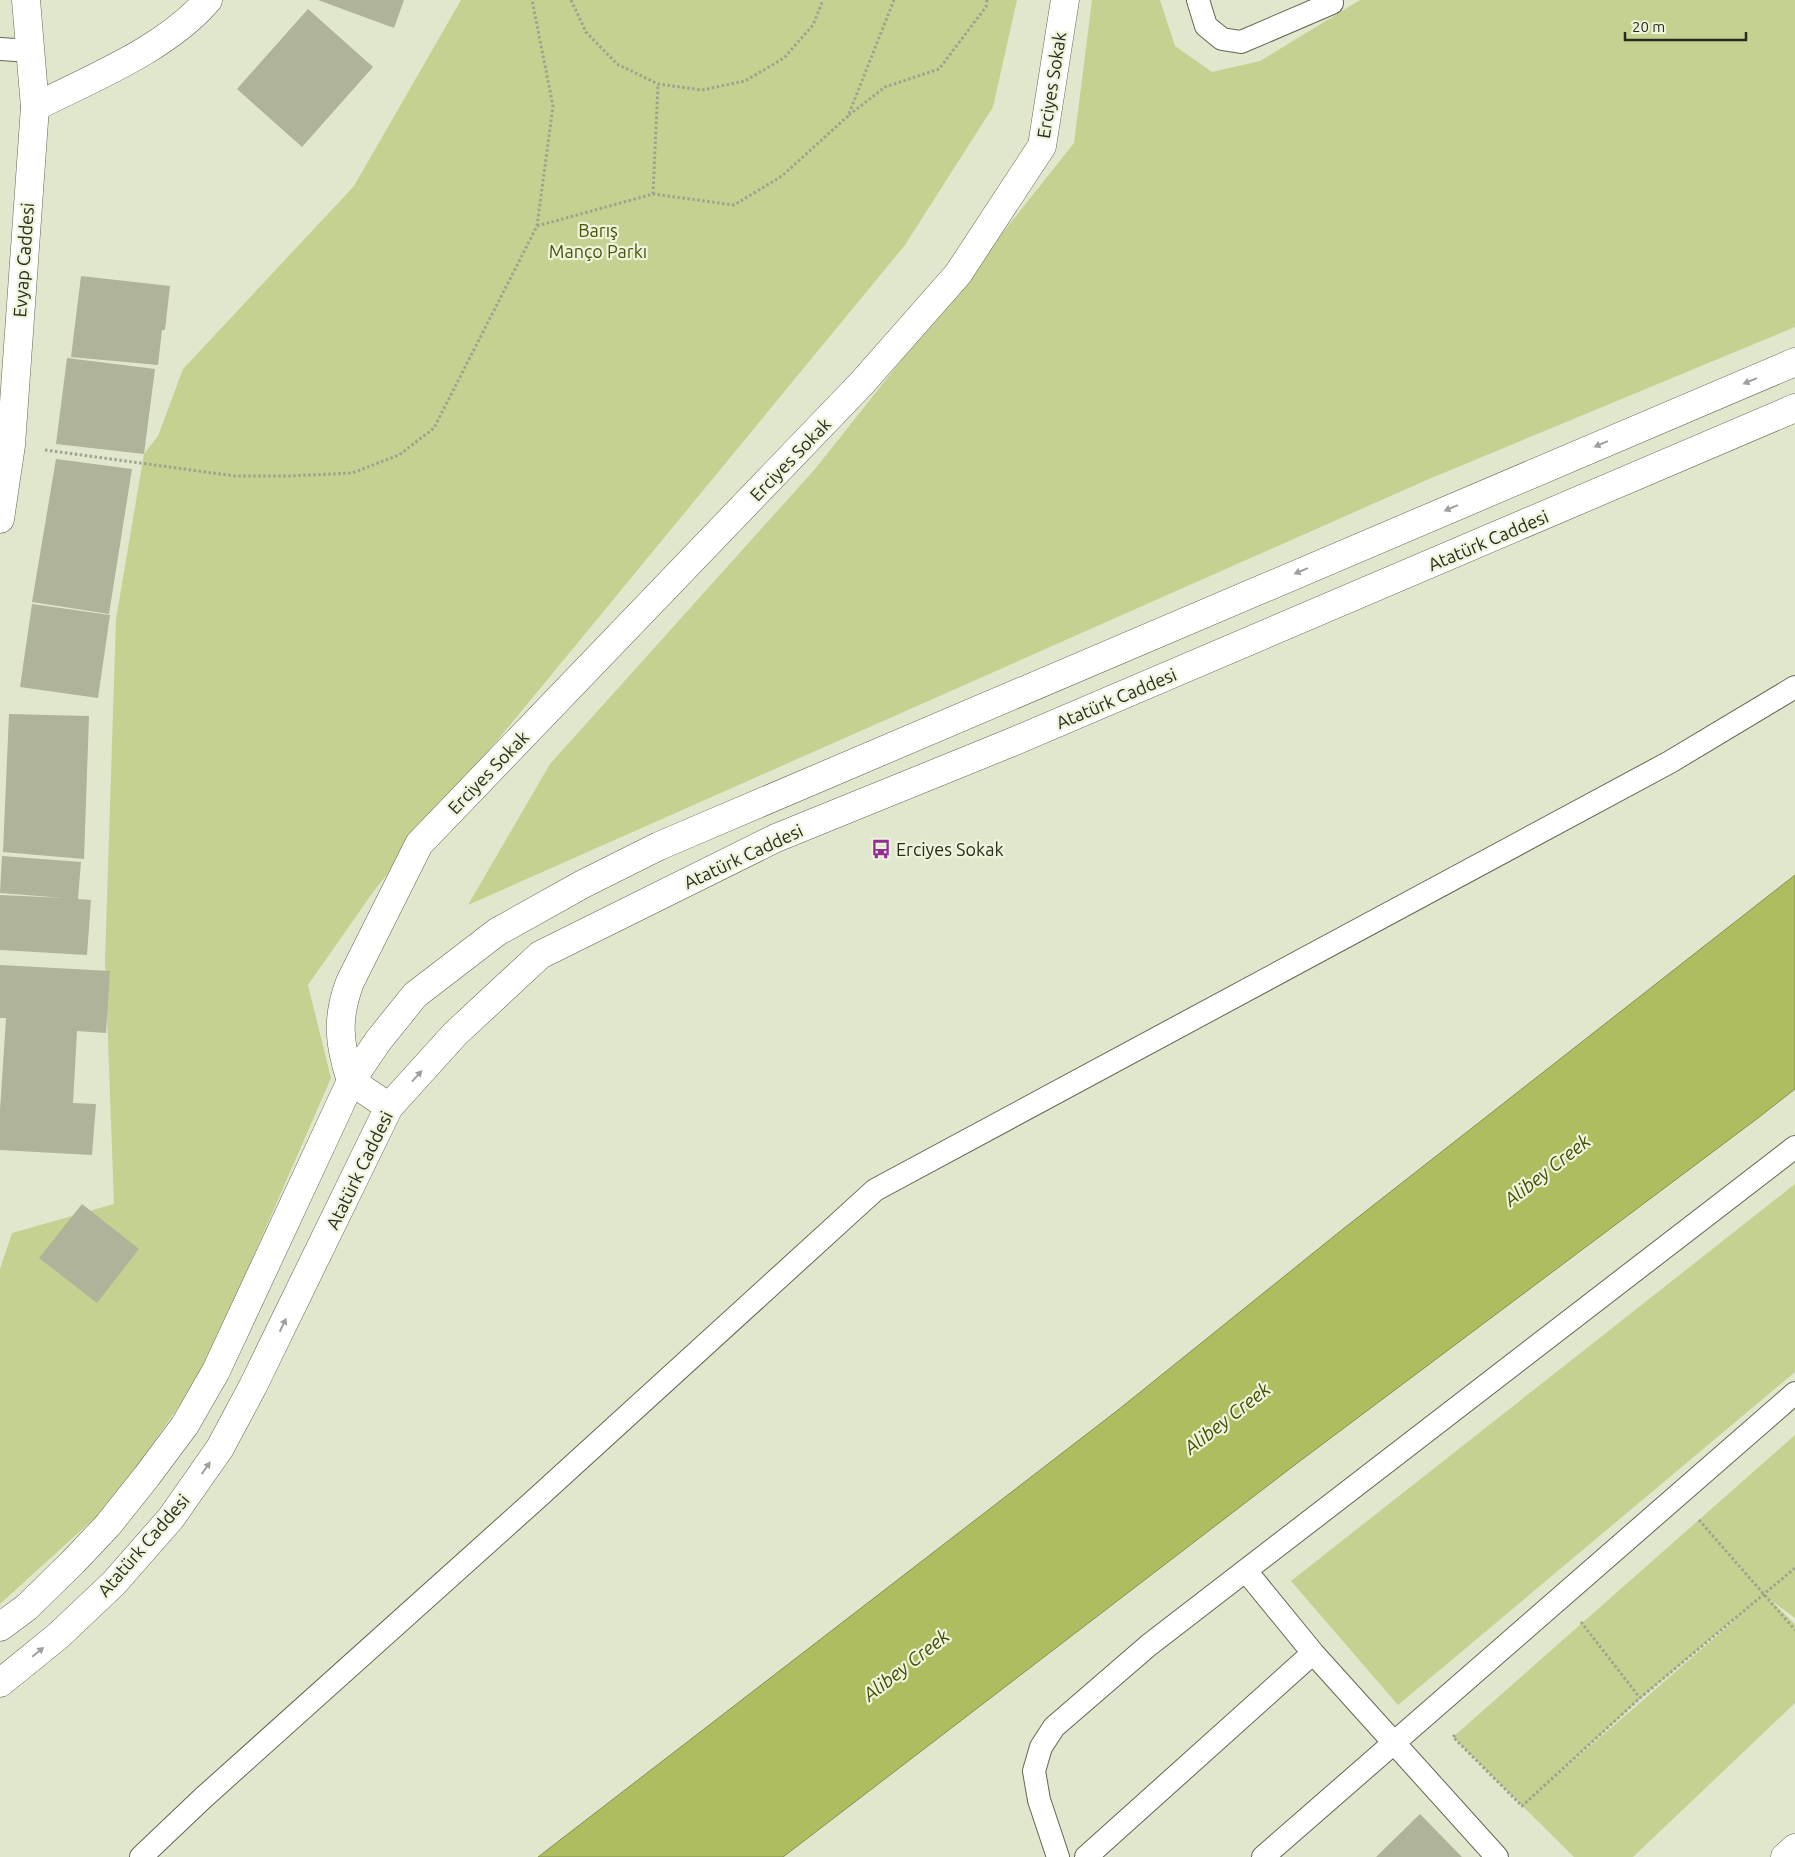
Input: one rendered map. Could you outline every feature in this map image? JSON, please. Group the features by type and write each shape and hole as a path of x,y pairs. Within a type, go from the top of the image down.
{"main road":[{"name":"Evyap Caddesi","path":"0,519 11,445 35,107 26,0"},
{"path":"35,107 138,55 195,16 208,0"},
{"name":"Erciyes Sokak","path":"351,1081 340,1035 343,1001 350,982 419,844 862,383 958,274 1042,146 1065,0"},
{"path":"0,1627 27,1607 108,1525 185,1425 216,1371 351,1081 378,1041 415,995 497,932 600,875 659,846 1009,695 1795,362"},
{"name":"Atatürk Caddesi","path":"0,1682 58,1636 114,1582 171,1518 220,1448 253,1386 389,1107 455,1034 540,955 776,838 1010,743 1795,408"},
{"path":"351,1081 389,1107"},
{"path":"1785,1857 1795,1848"}],"lane":[{"path":"1198,0 1206,26 1222,39 1241,42 1332,3"},
{"path":"0,49 30,51"},
{"path":"141,1857 203,1798 544,1492 875,1190 1662,767 1795,686"},
{"path":"1058,1857 1039,1800 1034,1771 1042,1747 1054,1727 1149,1645 1795,1147"},
{"path":"1263,1857 1795,1393"},
{"path":"1246,1571 1313,1653 1497,1857"},
{"path":"1086,1857 1313,1653"}],"path":[{"path":"11,445 235,476 290,476 352,473 399,455 434,428 537,226 553,106 532,0"},
{"path":"570,0 586,32 617,64 658,84 702,90 745,81 784,58 813,25 823,0"},
{"path":"848,116 894,0"},
{"path":"537,226 653,194 734,205 782,176 848,116 885,87 939,68 986,7 987,0"},
{"path":"653,194 658,84"},
{"path":"1706,1514 1698,1520 1795,1630"},
{"path":"1460,1731 1453,1737 1522,1806 1640,1698 1795,1568"},
{"path":"1574,1629 1589,1616"},
{"path":"1581,1622 1640,1698"}],"green space":[{"name":"Barış Manço Parkı","path":"461,0 1017,0 993,107 905,245 376,888 308,985 331,1078 203,1372 110,1504 0,1604 0,1269 12,1233 114,1204 105,960 116,619 144,454 158,436 183,369 354,186"},
{"path":"1092,0 1160,0 1175,46 1212,72 1260,61 1360,0 1795,0 1795,327 1429,479 468,905 550,764 815,469 1074,143"},
{"path":"1795,1184 1795,1372 1398,1705 1291,1581"},
{"path":"1795,1435 1795,1618 1769,1599 1795,1624 1795,1703 1633,1857 1574,1857 1453,1737","holes":["1735,1620 1550,1781 1640,1699"]}],"water":[{"name":"Alibey Creek","path":"1795,875 1795,1089 1758,1118 1296,1464 783,1857 538,1857 1118,1410 1343,1229"}],"building":[{"path":"318,0 404,0 394,28"},
{"path":"308,9 373,67 302,147 237,89"},
{"path":"81,276 170,286 165,330 162,330 158,365 71,357"},
{"path":"67,358 155,369 144,454 56,444"},
{"path":"56,459 132,469 109,614 32,602"},
{"path":"32,604 110,615 98,698 20,687"},
{"path":"9,714 89,716 84,859 3,852"},
{"path":"2,856 81,862 78,899 91,900 87,955 0,950 0,895 64,898 0,893"},
{"path":"0,965 110,971 106,1033 77,1031 73,1103 96,1104 92,1155 0,1150 0,1110 6,1018 0,1018"},
{"path":"82,1204 139,1249 97,1303 39,1258"},
{"path":"1420,1814 1462,1857 1376,1857"}],"place":[{"name":"Erciyes Sokak","path":"881,849"}]}
